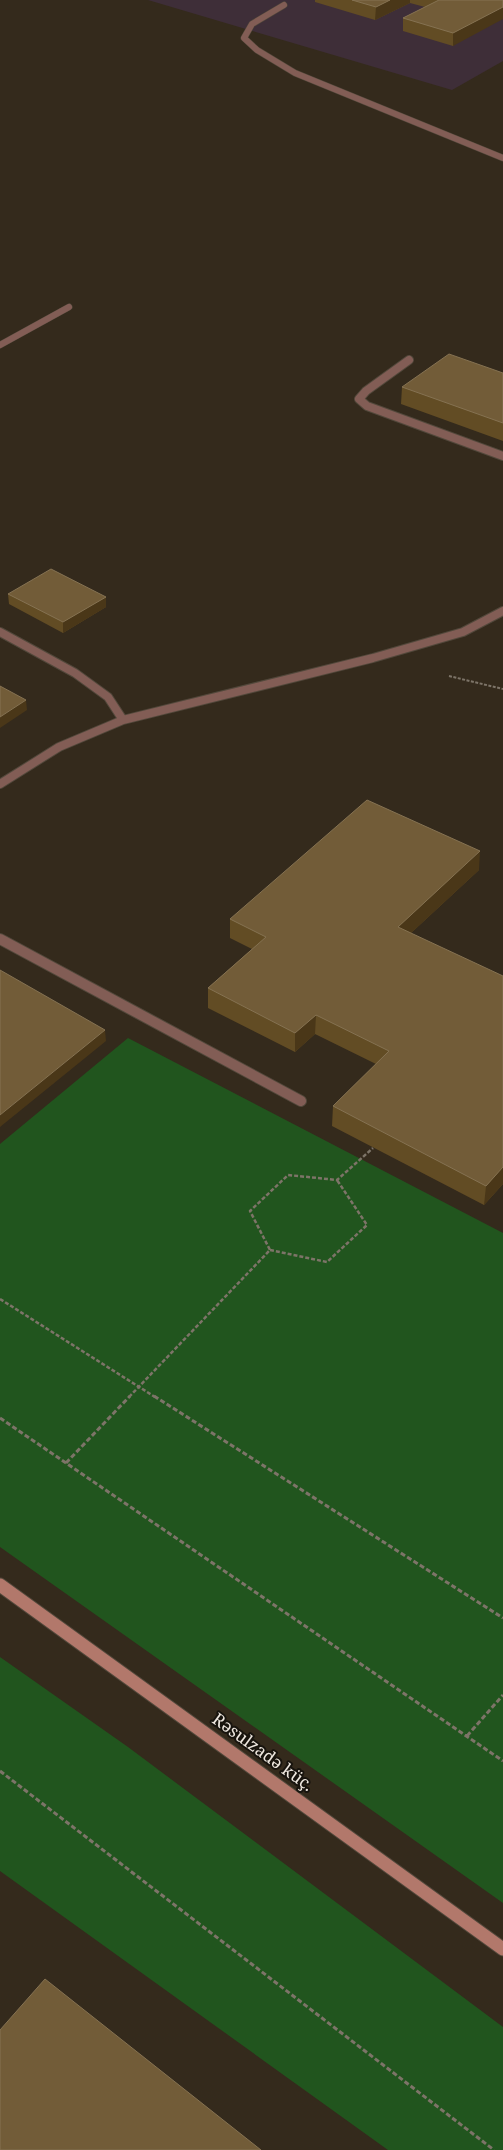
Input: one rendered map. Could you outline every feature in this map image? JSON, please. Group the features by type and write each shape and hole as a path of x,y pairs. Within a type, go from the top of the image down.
{"main road":[{"name":"Rəsulzadə küç.","path":"0,1585 503,1949"}],"lane":[{"path":"284,4 252,24 244,38 257,50 295,73 503,158"},
{"path":"0,345 69,307"},
{"path":"409,360 366,391 359,399 367,406 503,456"},
{"path":"0,784 59,747 123,720 373,658 463,632 503,611"},
{"path":"0,632 75,673 92,685 108,697 123,720"},
{"path":"0,939 301,1100"}],"path":[{"path":"270,1250 250,1211 288,1175 337,1180 373,1148"},
{"path":"270,1250 327,1262 367,1225 337,1180"},
{"path":"66,1462 270,1250"},
{"path":"0,1299 503,1618"},
{"path":"0,1418 503,1761"},
{"path":"467,1736 503,1695"},
{"path":"0,1771 494,2150"}],"shaded area":[{"path":"148,0 503,0 503,61 452,90"}],"green space":[{"path":"128,1038 503,1233 503,1903 0,1547 0,1144"},
{"path":"0,1657 128,1747 503,2027 503,2150 388,2150 0,1871"}],"building":[{"path":"352,0 390,0 376,7"},
{"path":"439,0 503,0 503,7 453,33 403,18"},
{"path":"449,354 503,373 503,423 402,387"},
{"path":"51,569 106,597 63,622 8,594"},
{"path":"0,686 26,700 0,717"},
{"path":"367,800 480,851 398,927 503,976 503,1167 486,1186 333,1106 389,1051 316,1015 295,1033 208,988 266,937 230,919"},
{"path":"0,970 105,1030 0,1115"},
{"path":"45,1979 261,2150 0,2150 0,2030"}]}
